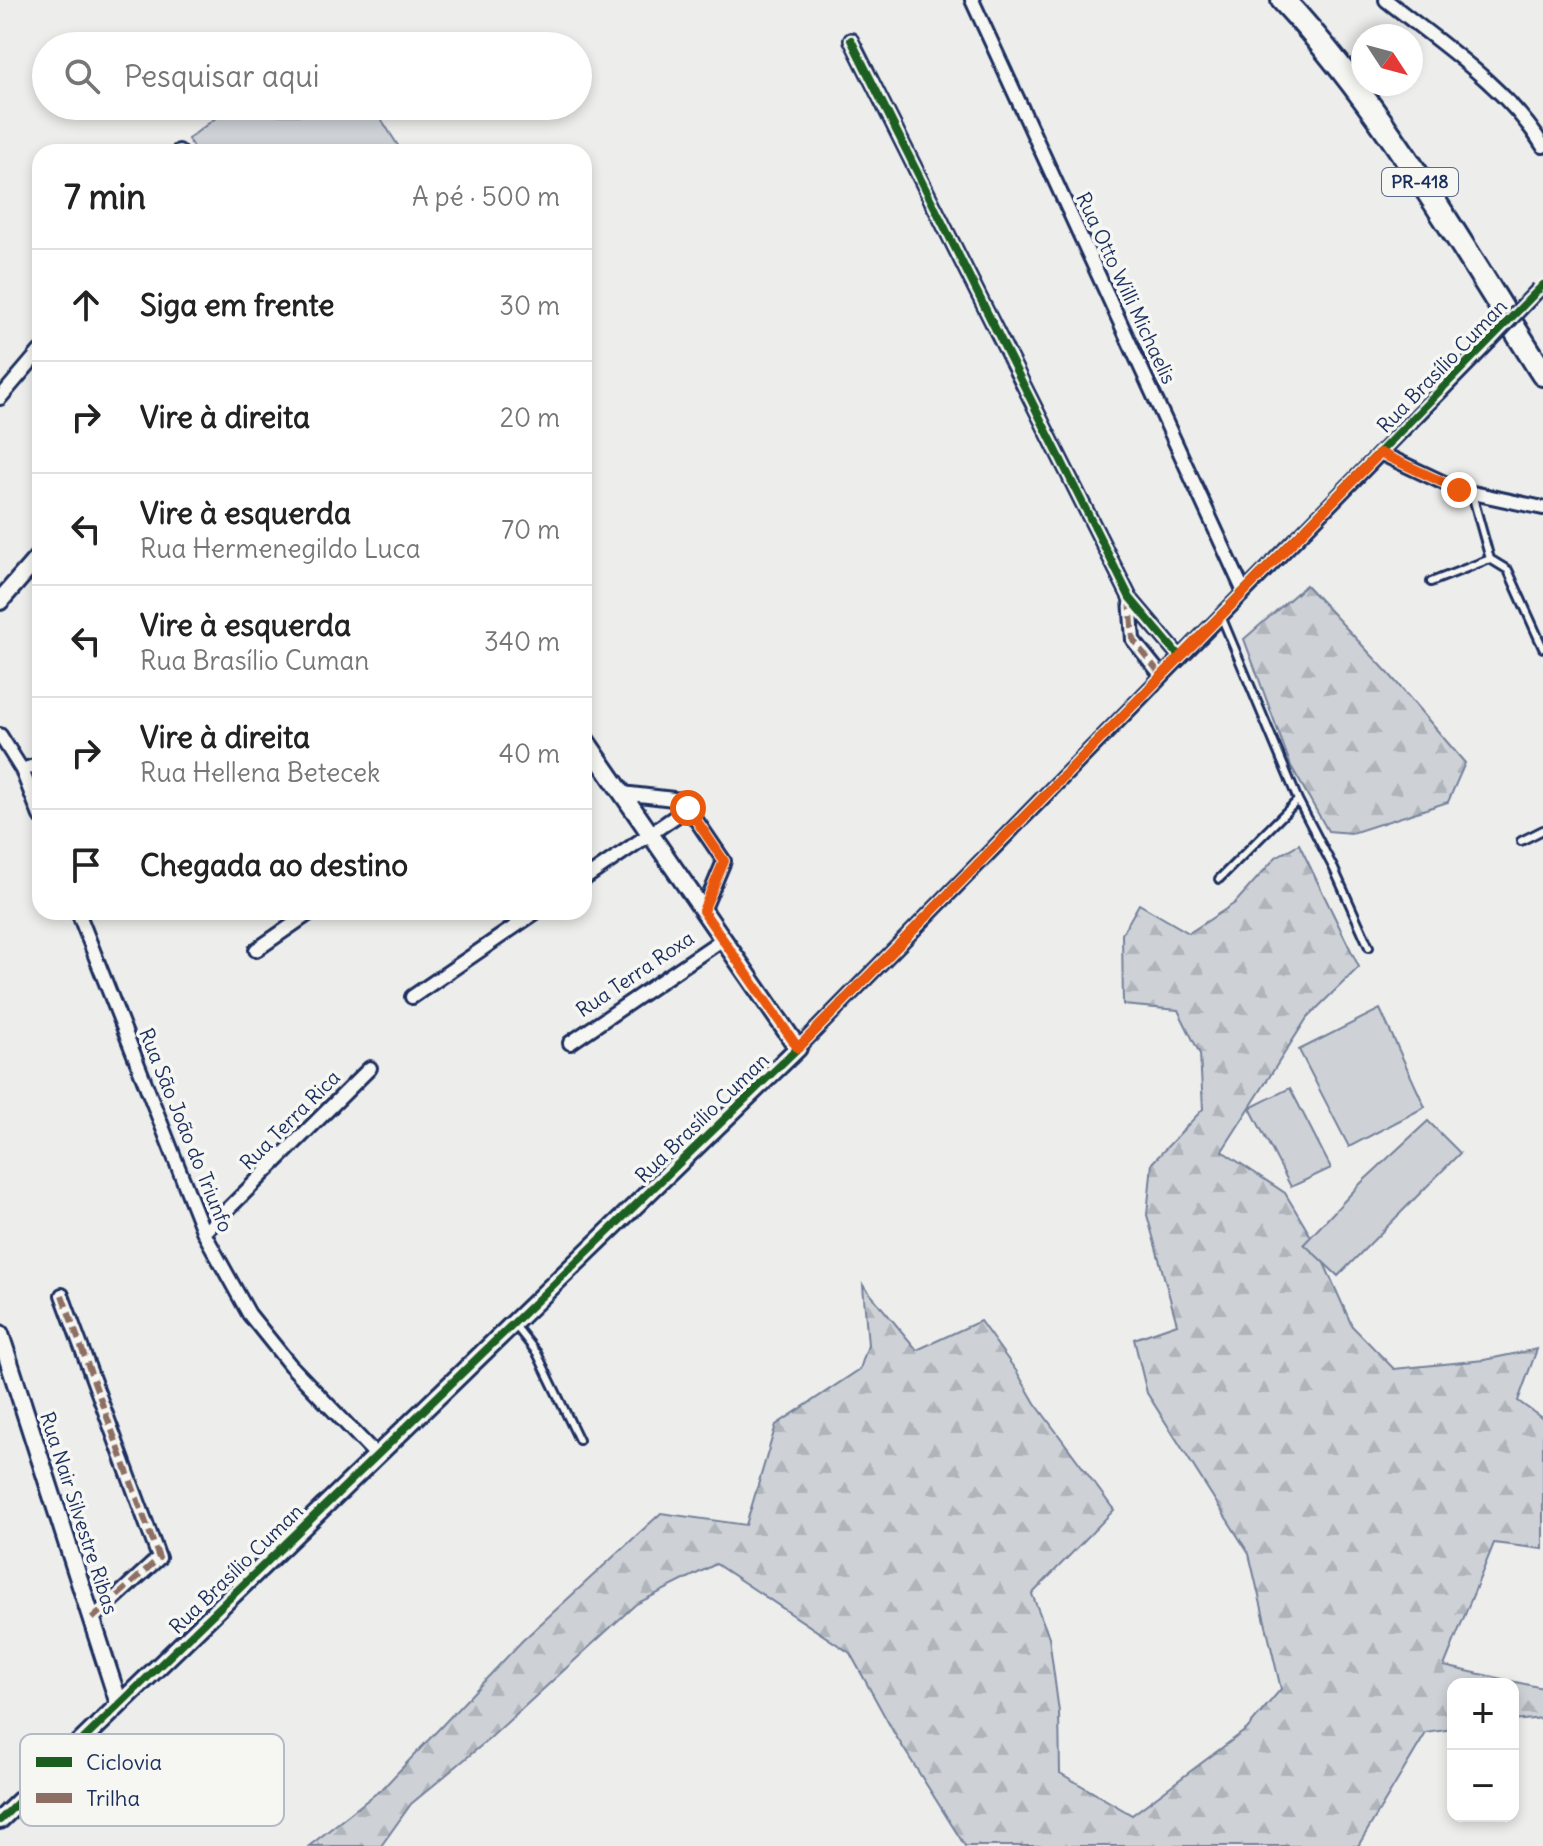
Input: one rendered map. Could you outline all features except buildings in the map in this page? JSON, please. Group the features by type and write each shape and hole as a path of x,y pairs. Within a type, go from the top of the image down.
{"highway":[{"name":"PR-418","path":"1283,0 1330,54 1363,99 1543,374"}],"street":[{"name":"Rua Otto Willi Michaelis","path":"972,0 1244,592"},
{"path":"1386,0 1498,92 1543,146"},
{"path":"851,40 1130,598 1180,657"},
{"name":"Rua Brasílio Cuman","path":"88,1734 798,1048 1541,287"},
{"path":"0,398 32,360"},
{"path":"1380,453 1472,494 1543,508"},
{"path":"0,601 32,564"},
{"path":"1130,598 1133,640 1162,676"},
{"path":"0,735 22,770 32,796"},
{"path":"592,750 798,1048"},
{"path":"22,770 32,767"},
{"path":"622,793 682,800 688,808 724,861 703,911"},
{"path":"592,874 688,808"},
{"name":"Rua São João do Triunfo","path":"81,920 204,1233 249,1314 290,1365 377,1456"},
{"path":"256,950 299,920"},
{"path":"412,997 524,920"},
{"name":"Rua Terra Roxa","path":"570,1043 723,939"},
{"name":"Rua Terra Rica","path":"204,1233 370,1068"},
{"path":"62,1295 159,1558 92,1619"},
{"name":"Rua Nair Silvestre Ribas","path":"0,1334 119,1704"},
{"name":"Rua Brasílio Cuman","path":"0,1820 20,1801"}],"lane":[{"path":"1472,494 1490,559 1508,570 1543,648"},
{"path":"1431,582 1490,559"},
{"path":"1221,616 1298,800 1334,869 1369,947"},
{"path":"1219,879 1298,800"},
{"path":"1521,841 1543,830"},
{"path":"514,1324 537,1353 579,1440"}],"green space":[{"path":"213,120 382,120 397,144 191,144 188,139"},
{"path":"1306,585 1390,675 1465,763 1448,802 1352,833 1328,831 1291,766 1244,639"},
{"path":"1299,844 1359,967 1307,1018 1222,1151 1285,1193 1316,1245 1352,1326 1394,1369 1484,1360 1537,1349 1518,1401 1543,1419 1543,1549 1494,1543 1444,1666 1498,1678 1447,1678 1447,1730 1426,1733 1358,1846 965,1846 894,1733 850,1653 716,1564 636,1604 488,1740 411,1804 381,1846 309,1846 384,1787 522,1641 661,1513 746,1525 776,1425 860,1369 868,1345 863,1285 917,1350 980,1321 1035,1403 1114,1510 1032,1594 1049,1637 1059,1712 1060,1773 1132,1815 1247,1729 1281,1689 1249,1554 1147,1393 1134,1339 1177,1324 1147,1215 1152,1163 1203,1109 1200,1054 1178,1010 1123,1005 1122,934 1139,904 1189,933 1235,903 1276,857"},
{"path":"1380,1009 1425,1107 1349,1147 1299,1050"},
{"path":"1290,1088 1331,1168 1291,1187 1250,1108"},
{"path":"1428,1121 1460,1153 1338,1276 1304,1244 1361,1183"},
{"path":"1519,1683 1543,1688 1543,1718 1519,1720"}],"marked path":[{"path":"1130,598 1133,640 1162,676"},
{"path":"62,1295 159,1558 92,1619"}],"cycle path":[{"path":"851,40 1130,598 1180,657"},
{"path":"89,1734 798,1048 1543,285"},
{"path":"0,1820 20,1801"}],"route":[{"path":"688,808 724,861 703,911 798,1048 1380,453 1459,490"}]}
